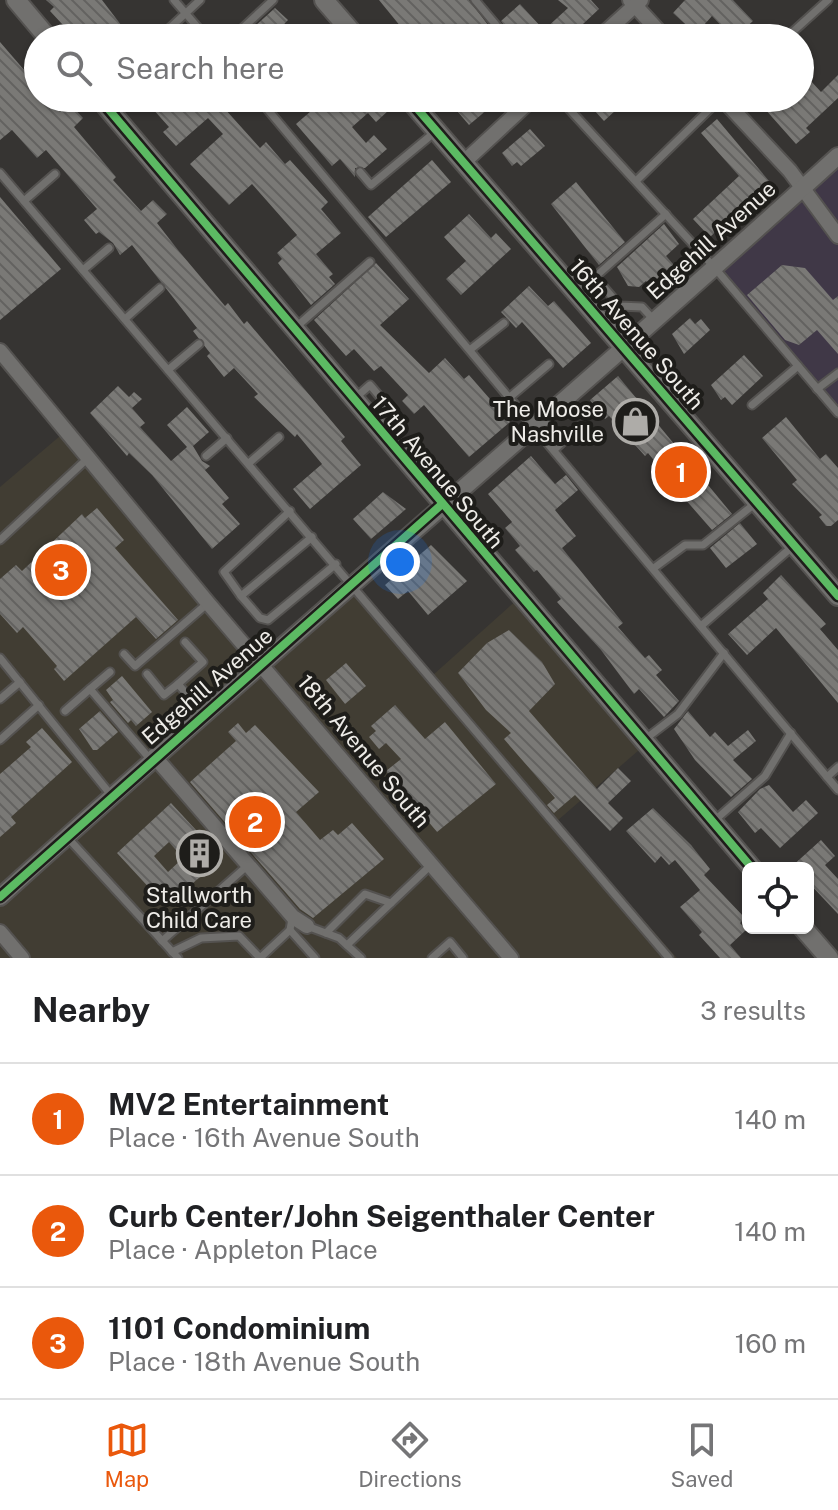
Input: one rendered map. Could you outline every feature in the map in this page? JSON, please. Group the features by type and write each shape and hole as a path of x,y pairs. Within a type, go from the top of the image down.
{"main road":[{"path":"16,0 36,24"},
{"path":"324,0 345,24"},
{"name":"17th Avenue South","path":"111,112 747,862"},
{"name":"16th Avenue South","path":"420,112 838,596"},
{"path":"808,934 829,958"}],"street":[{"path":"613,24 635,2 653,24"},
{"path":"463,163 518,112"},
{"path":"735,112 790,171 838,236"},
{"name":"Edgehill Avenue","path":"0,897 152,758 626,347 838,156"},
{"name":"18th Avenue South","path":"0,351 208,603 432,864 503,955"},
{"path":"152,758 248,865 291,924 307,926"},
{"path":"0,932 22,958"}],"lane":[{"path":"174,0 195,24"},
{"path":"174,24 200,0"},
{"path":"247,24 273,0"},
{"path":"475,0 495,24"},
{"path":"801,24 828,0"},
{"path":"270,112 838,790"},
{"path":"572,112 714,267 838,413"},
{"path":"636,181 707,112"},
{"path":"360,172 371,185 436,130"},
{"path":"0,173 669,958"},
{"path":"24,201 55,174"},
{"path":"620,306 595,277 666,214"},
{"path":"83,270 109,248"},
{"path":"293,329 370,262"},
{"path":"585,302 603,286"},
{"path":"125,319 160,288"},
{"path":"603,321 620,306 642,307 654,321"},
{"path":"471,349 504,323"},
{"path":"168,370 199,344"},
{"path":"510,397 549,364"},
{"path":"752,405 798,366"},
{"path":"817,389 838,373"},
{"path":"353,400 370,385 386,404"},
{"path":"554,450 579,427"},
{"path":"249,463 279,437"},
{"path":"206,456 227,438"},
{"path":"0,540 89,457"},
{"path":"654,568 685,545 703,545 758,501"},
{"path":"290,511 224,572 260,618 268,620 336,564"},
{"path":"241,596 312,537"},
{"path":"701,626 795,545"},
{"path":"124,654 135,666 208,603"},
{"path":"147,674 164,695 178,684 203,662 185,642"},
{"path":"642,741 678,714 724,653"},
{"path":"0,660 111,795"},
{"path":"65,711 110,672"},
{"path":"0,699 20,682"},
{"path":"178,684 203,713"},
{"path":"90,689 152,758"},
{"path":"0,740 39,705"},
{"path":"712,822 765,776 791,733"},
{"path":"827,777 838,767"},
{"path":"67,836 175,955 201,938 239,936 260,958 291,924 315,958"},
{"path":"347,945 432,864"},
{"path":"162,941 248,865"},
{"path":"326,933 365,894 391,903"},
{"path":"307,926 347,945 361,958"},
{"path":"432,958 450,942 463,958"}],"shaded area":[{"path":"838,156 838,413 714,267"},
{"path":"67,430 261,663 352,579 433,675 520,597 646,744 557,821 677,958 0,958 0,487"}],"building":[{"path":"46,0 102,0 120,24 62,24 50,11 54,7"},
{"path":"379,0 469,0 487,24 399,24"},
{"path":"558,0 591,0 599,9 583,24 551,24 568,8"},
{"path":"685,0 733,0 753,21 750,24 720,24 712,16 705,24 685,24 673,13"},
{"path":"520,4 538,24 503,24 501,21"},
{"path":"275,8 288,20 284,24 257,24"},
{"path":"0,42 24,70 24,112 77,112 83,118 74,127 116,177 113,180 141,211 153,200 167,214 157,223 225,306 228,303 244,324 247,321 345,437 341,441 361,465 310,509 293,489 322,464 297,434 295,437 254,397 258,394 234,368 224,377 193,331 197,328 132,245 120,255 113,243 99,232 96,234 84,220 97,209 46,150 37,158 12,130 0,140"},
{"path":"838,75 838,98 806,128 810,132 796,144 767,112 814,112 814,84 821,92"},
{"path":"156,112 228,112 260,148 266,142 285,164 290,160 328,202 321,209 341,233 316,254 333,274 329,277 335,284 311,305 278,263 282,259 277,253 297,235 252,184 229,205 190,164 223,134 208,118 176,146 163,132 169,127"},
{"path":"310,112 387,112 376,122 368,113 352,127 366,143 374,135 387,149 365,168 355,168 355,177 340,159 332,166 296,124"},
{"path":"458,112 484,112 469,125"},
{"path":"596,112 614,112 604,121"},
{"path":"717,119 769,181 710,237 693,219 739,176 701,133"},
{"path":"530,129 545,146 521,166 517,162 512,166 502,153"},
{"path":"432,160 451,182 386,237 368,217"},
{"path":"576,182 625,242 599,265 551,204"},
{"path":"0,197 61,269 0,320"},
{"path":"469,214 491,238 496,233 511,249 461,295 446,279 466,261 444,237"},
{"path":"664,224 679,244 666,256 680,272 656,293 646,281 639,287 628,286 617,267"},
{"path":"376,263 409,299 380,325 429,373 445,358 464,379 469,375 510,422 469,457 424,405 414,414 402,401 408,395 381,366 374,371 354,349 346,356 314,320"},
{"path":"782,265 805,268 833,300 838,296 838,354 817,330 799,345 785,340 747,295"},
{"path":"529,286 548,306 554,301 591,343 563,368 522,322 516,328 501,312"},
{"path":"690,318 695,324 701,319 710,330 684,354 672,334"},
{"path":"744,355 763,376 732,405 725,397 721,400 711,385"},
{"path":"618,376 732,514 712,530 677,490 669,497 656,482 665,474 648,453 645,456 609,416 605,419 590,400"},
{"path":"118,386 129,397 134,392 142,399 132,408 145,423 140,427 171,461 187,447 167,425 187,407 209,432 193,446 202,461 210,466 205,470 229,498 222,504 240,524 212,549 152,475 129,453 127,456 90,413"},
{"path":"786,417 820,459 826,454 838,468 838,520 831,526 826,526 819,517 822,515 792,484 797,480 762,438"},
{"path":"531,456 555,484 566,475 578,490 555,510 576,536 562,548 623,623 618,627 645,658 649,655 662,670 656,675 679,701 664,717 639,689 634,694 601,650 557,602 561,599 515,550 520,546 505,528 512,522 488,494"},
{"path":"383,492 406,509 371,539 353,519"},
{"path":"97,508 124,540 115,548 178,620 156,639 136,617 64,681 54,669 57,666 23,627 17,633 0,614 0,579 16,565 22,571 82,514 85,518"},
{"path":"740,523 757,544 726,568 710,548"},
{"path":"431,545 467,581 428,615 408,591 398,599 385,585"},
{"path":"781,575 826,624 820,629 838,650 838,703 776,628 747,655 728,634 768,599 763,593"},
{"path":"509,630 542,662 555,684 529,711 597,789 618,768 631,781 608,803 623,818 610,831 575,795 554,813 547,805 555,798 504,739 511,733 486,710 458,673 487,643"},
{"path":"346,663 366,686 345,704 326,680"},
{"path":"122,676 152,712 136,726 131,720 128,723 110,702 113,700 106,690"},
{"path":"395,705 425,739 445,722 496,784 437,832 386,771 401,759 386,743 379,749 369,737 376,731 371,726"},
{"path":"100,711 118,732 93,750 79,729"},
{"path":"688,711 710,737 715,732 728,746 748,730 756,741 733,760 752,779 731,797 695,760 674,729"},
{"path":"238,723 246,733 255,725 319,792 296,812 320,840 333,830 338,835 352,823 384,859 313,918 300,909 190,782 236,741 228,732"},
{"path":"42,728 72,762 11,817 16,823 0,837 0,774 31,747 26,742"},
{"path":"769,785 793,812 806,800 818,813 780,848 761,828 755,833 738,812 760,789"},
{"name":"Stallworth Child Care","path":"171,803 220,856 220,860 166,906 117,853","holes":["169,842 183,858 168,872 154,856"]},
{"path":"653,808 691,845 710,869 704,875 742,915 742,934 730,945 741,958 720,958 680,907 700,890 675,860 669,865 661,856 655,863 626,831"},
{"path":"821,840 835,856 825,865 838,879 838,914 814,888 814,862 797,862"}],"cycle path":[{"path":"111,112 747,862"},
{"path":"420,112 838,596"},
{"path":"0,897 441,505"}],"place":[{"name":"The Moose Nashville","path":"635,422"},
{"name":"MV2 Entertainment","path":"681,472"},
{"name":"1101 Condominium","path":"61,570"},
{"name":"Curb Center/John Seigenthaler Center","path":"255,822"},
{"name":"Stallworth Child Care","path":"199,854"}]}
